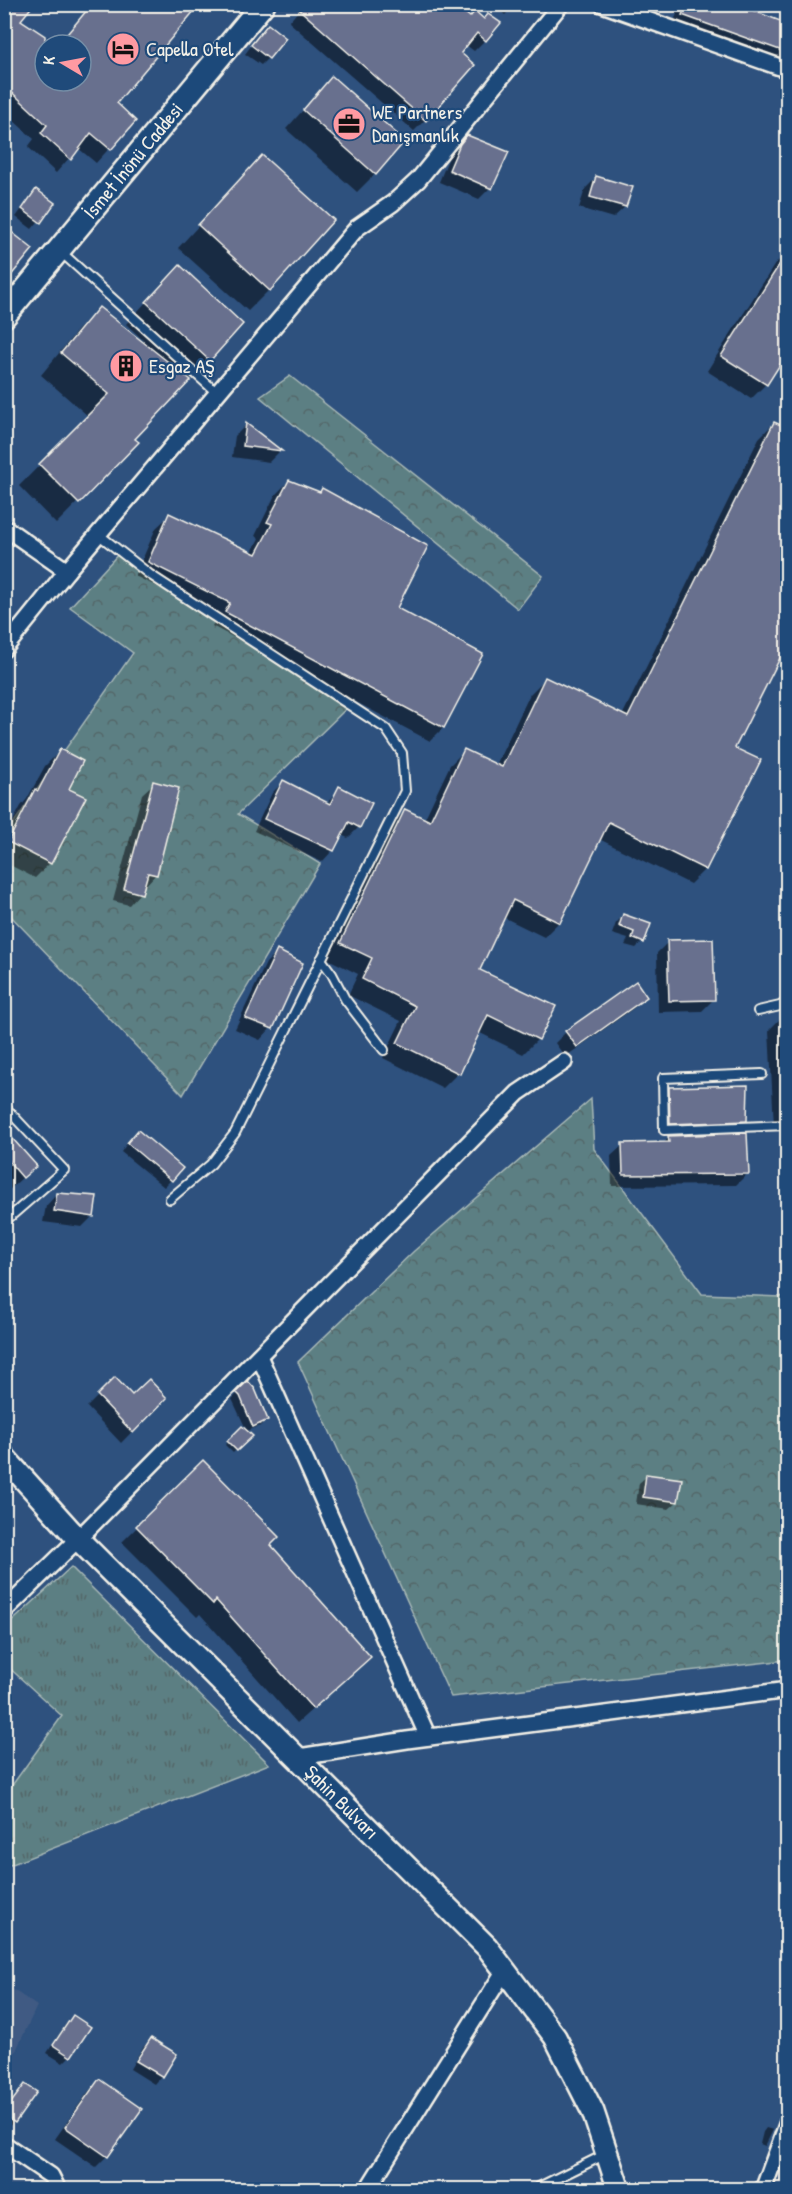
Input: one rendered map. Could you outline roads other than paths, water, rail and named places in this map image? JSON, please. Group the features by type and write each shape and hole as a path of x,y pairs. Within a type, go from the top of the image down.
{"main road":[{"name":"İsmet İnönü Caddesi","path":"4,316 263,4"}],"street":[{"path":"4,649 216,392 357,228 393,203 418,180 561,4"},
{"path":"602,4 788,70"},
{"path":"4,527 67,571"},
{"path":"4,1611 78,1539 518,1093 564,1062"},
{"path":"259,1356 428,1737"},
{"name":"Şahin Bulvarı","path":"4,1457 78,1539 487,1947 555,2037 593,2112 619,2190"},
{"path":"298,1757 428,1737 788,1690"},
{"path":"367,2190 505,1970"},
{"path":"763,2190 788,2122"},
{"path":"4,2144 51,2176 58,2190"}],"lane":[{"path":"60,251 216,392"},
{"path":"98,534 149,574 386,729 402,753 405,791 235,1133 212,1164 170,1199"},
{"path":"321,959 345,999 384,1050"},
{"path":"758,1011 780,1006 788,1001"},
{"path":"762,1074 663,1078 664,1130 788,1125"},
{"path":"4,1106 64,1170 4,1222"},
{"path":"532,2190 607,2153"}],"place":[{"name":"Capella Otel","path":"123,49"},
{"name":"WE Partners Danışmanlık","path":"349,124"},
{"name":"Esgaz AŞ","path":"126,366"}]}
